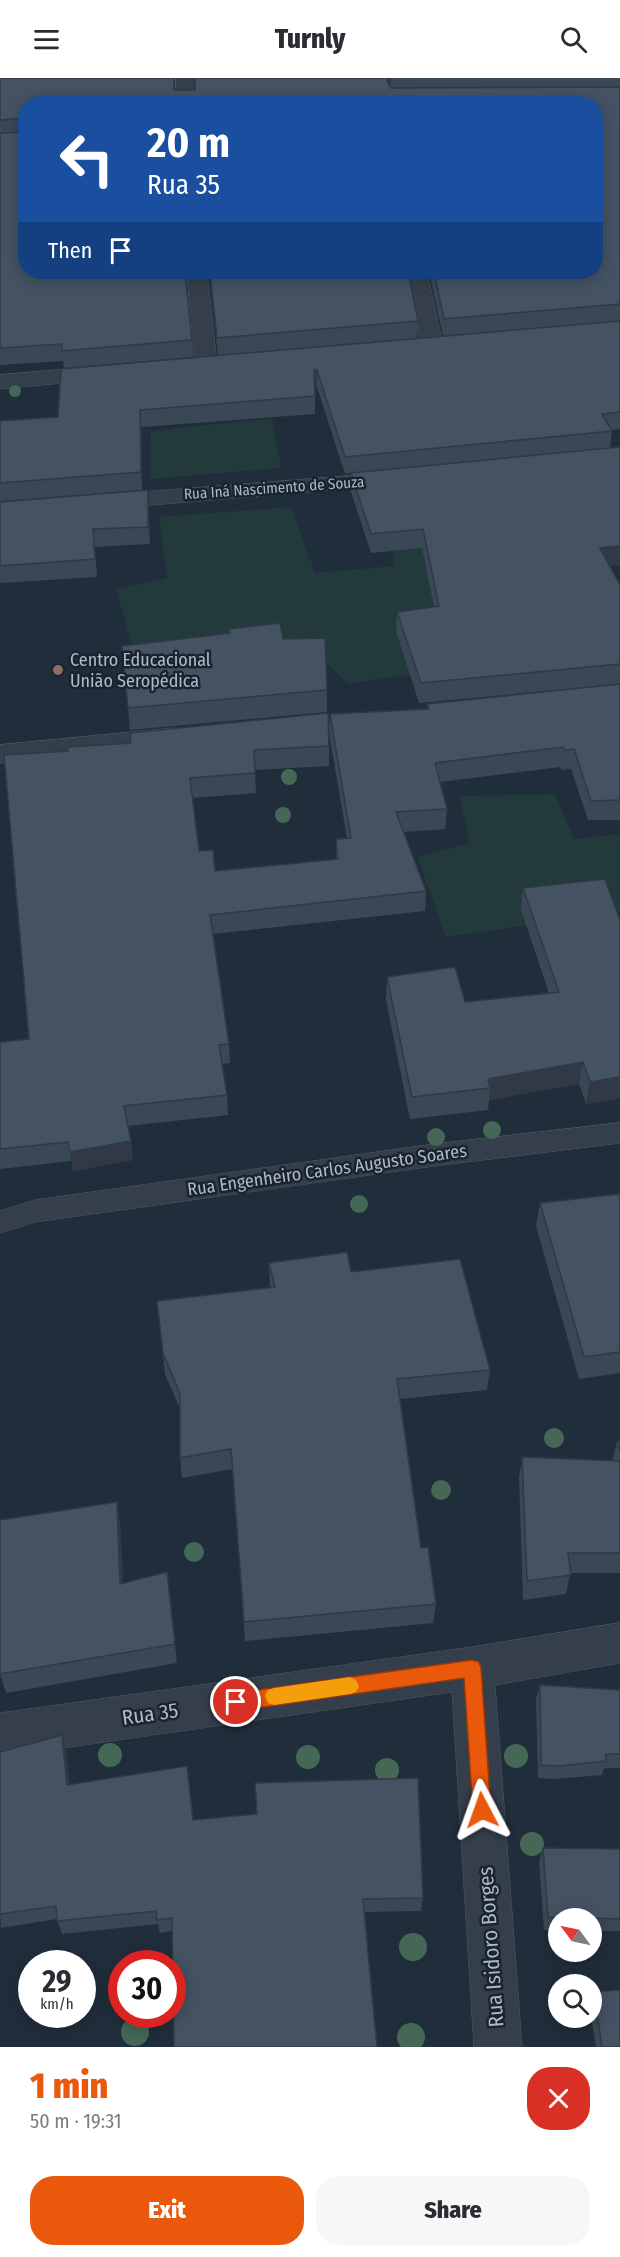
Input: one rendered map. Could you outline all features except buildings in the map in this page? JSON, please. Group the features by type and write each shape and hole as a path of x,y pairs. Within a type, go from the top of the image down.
{"street":[{"path":"185,78 185,96"},
{"path":"198,279 206,364"},
{"path":"418,279 432,345"},
{"path":"408,347 455,343"},
{"path":"183,366 230,362"},
{"path":"0,382 126,371"},
{"name":"Rua Iná Nascimento de Souza","path":"82,503 422,477"},
{"path":"0,754 203,734"},
{"name":"Rua 35","path":"0,1735 472,1668 620,1643"},
{"name":"Rua Isidoro Borges","path":"472,1668 498,2047"}],"lane":[{"name":"Rua Engenheiro Carlos Augusto Soares","path":"0,1222 35,1210 434,1155 620,1133"},
{"name":"Rua Engenheiro Carlos Augusto Soares","path":"0,1208 35,1210"}],"green space":[{"path":"272,418 281,468 150,479 151,431"},
{"path":"291,507 315,573 394,566 391,519 439,528 460,667 348,684 328,664 284,669 138,667 116,589 167,578 159,517"},
{"path":"555,794 574,839 620,834 620,912 446,937 417,857 470,843 459,796"}],"slow traffic":[{"path":"274,1696 350,1686"}],"place":[{"name":"Centro Educacional União Seropédica","path":"58,670"}],"route":[{"path":"236,1702 472,1668 482,1810"}]}
